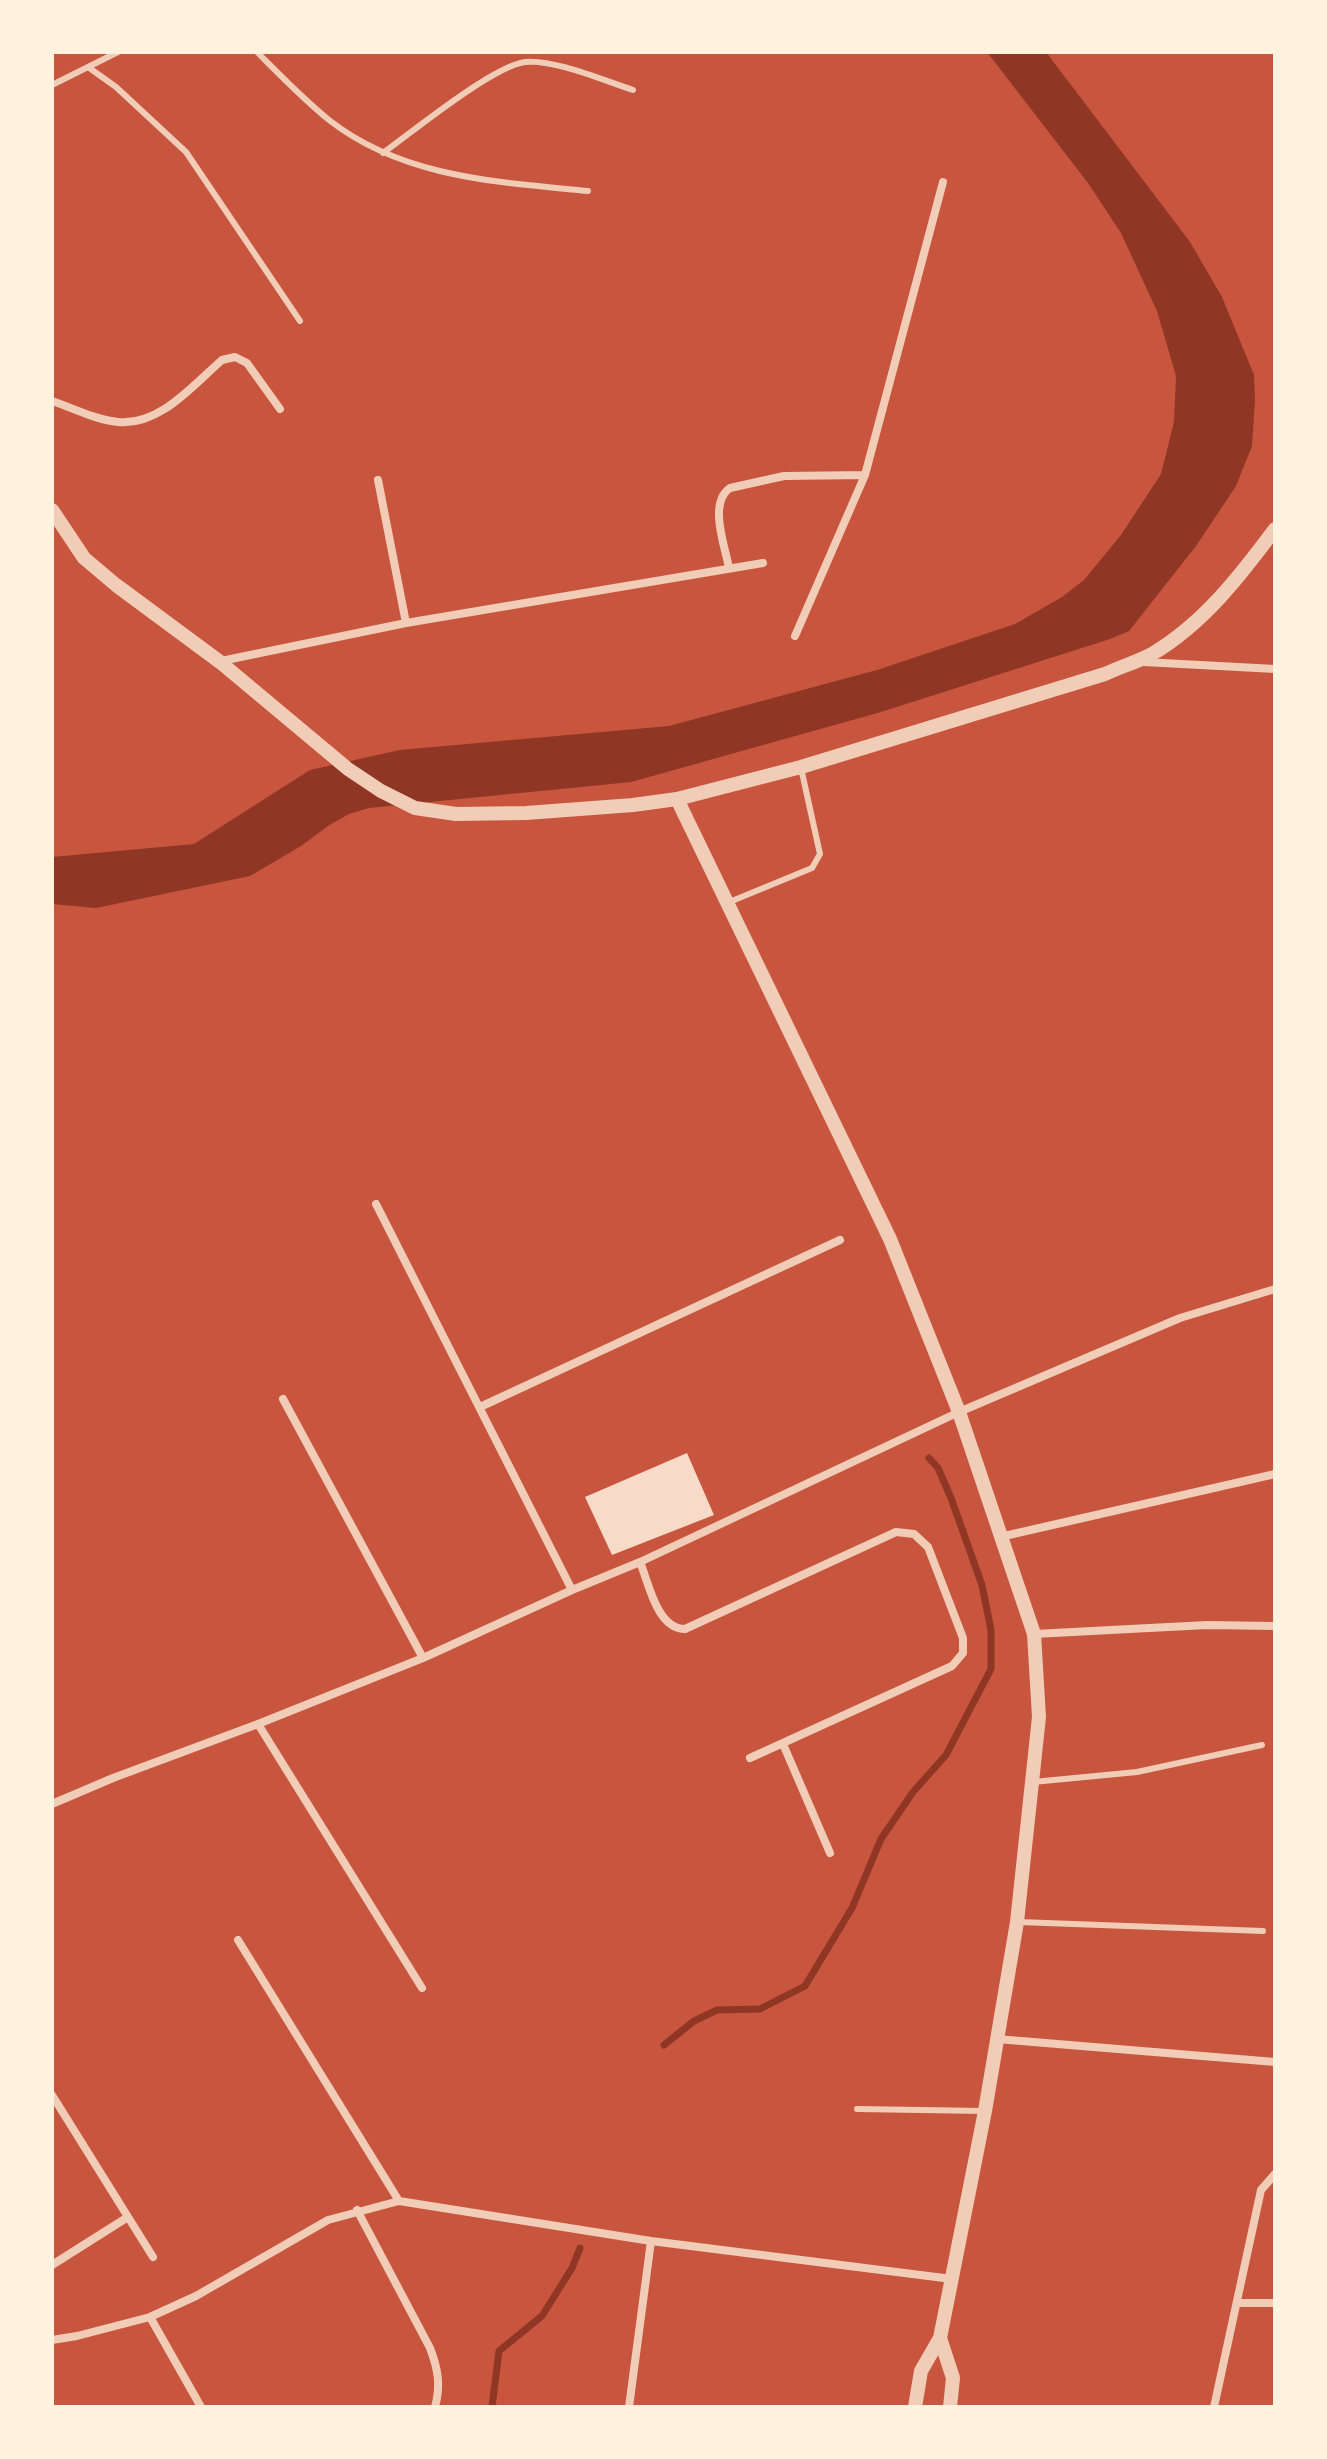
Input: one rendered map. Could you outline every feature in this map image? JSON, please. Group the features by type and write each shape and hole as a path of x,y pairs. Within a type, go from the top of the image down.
{"street":[{"path":"795,636 865,475 943,182"},
{"path":"52,401 115,422 138,422 162,411 222,360 235,357 247,363 280,409"},
{"path":"729,568 719,507 723,493 730,488 784,476 865,475"},
{"path":"378,480 406,623"},
{"path":"52,510 84,558 220,662 348,769 381,791 415,808 456,814 633,805 677,799 801,767 1105,674 1151,654 1192,625 1226,591 1275,529"},
{"path":"220,662 406,623 763,563"},
{"path":"1135,661 1275,669"},
{"path":"677,799 890,1239 959,1412 1034,1634 1039,1717 1017,1922 985,2111 940,2338 921,2371 915,2407"},
{"path":"376,1204 572,1590"},
{"path":"480,1407 840,1240"},
{"path":"52,1804 423,1658 640,1562 959,1412 1180,1318 1275,1289"},
{"path":"283,1399 423,1658"},
{"path":"1000,1537 1275,1474"},
{"path":"640,1562 664,1621 677,1629 685,1629 896,1532 914,1534 928,1547 963,1638 963,1653 952,1666 750,1758"},
{"path":"1034,1634 1207,1625 1275,1626"},
{"path":"258,1724 422,1988"},
{"path":"783,1744 830,1853"},
{"path":"238,1940 399,2201"},
{"path":"997,2039 1275,2062"},
{"path":"52,2095 153,2257"},
{"path":"1214,2407 1261,2190 1274,2175"},
{"path":"52,2340 150,2317 196,2296 328,2220 399,2201 651,2241 952,2279"},
{"path":"357,2210 430,2348 439,2372 435,2407"},
{"path":"52,2265 128,2217"},
{"path":"629,2407 651,2241"},
{"path":"1238,2303 1275,2303"},
{"path":"150,2317 201,2407"},
{"path":"940,2338 953,2378 950,2407"}],"lane":[{"path":"52,85 118,52"},
{"path":"257,52 331,121 383,153 452,175 588,191"},
{"path":"383,153 489,77 524,62 562,67 633,90"},
{"path":"88,67 116,87 186,152 300,321"},
{"path":"727,903 812,868 818,860 820,854 801,767"},
{"path":"1033,1782 1137,1772 1262,1745"},
{"path":"1017,1922 1263,1931"},
{"path":"857,2109 985,2111"}],"shaded area":[{"path":"987,52 1046,52 1190,242 1222,297 1254,375 1252,446 1236,486 1196,546 1129,631 881,712 631,782 369,808 349,814 328,826 250,876 96,908 52,904 52,857 194,844 310,770 400,750 669,726 877,670 1015,624 1062,597 1084,580 1121,535 1161,474 1174,422 1176,376 1157,311 1121,233 1088,183"}],"building":[{"path":"687,1453 714,1515 612,1555 585,1497"}],"waterway":[{"path":"664,2045 694,2021 717,2010 760,2009 805,1986 852,1908 881,1839 913,1792 946,1755 991,1669 991,1630 982,1585 951,1498 938,1468 929,1458"},
{"path":"492,2407 499,2351 542,2316 572,2268 580,2248"}]}
